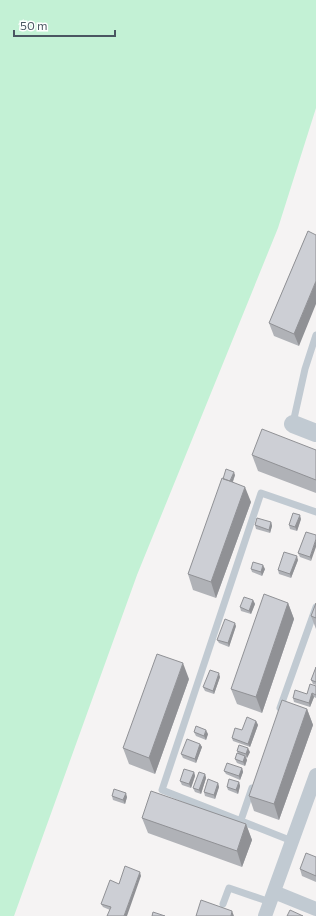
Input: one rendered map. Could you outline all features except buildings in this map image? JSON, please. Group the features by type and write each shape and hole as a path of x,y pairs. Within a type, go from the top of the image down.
{"street":[{"path":"293,424 316,433"},
{"path":"265,916 316,775"},
{"path":"272,897 316,909"}],"lane":[{"path":"293,424 305,368 316,334"},
{"path":"292,841 162,790 261,493 316,512"},
{"path":"277,717 316,607"},
{"path":"241,820 254,783"},
{"path":"224,904 229,888 272,897"}],"green space":[{"path":"0,0 316,0 316,108 278,228 137,575 14,916 0,916"}]}
